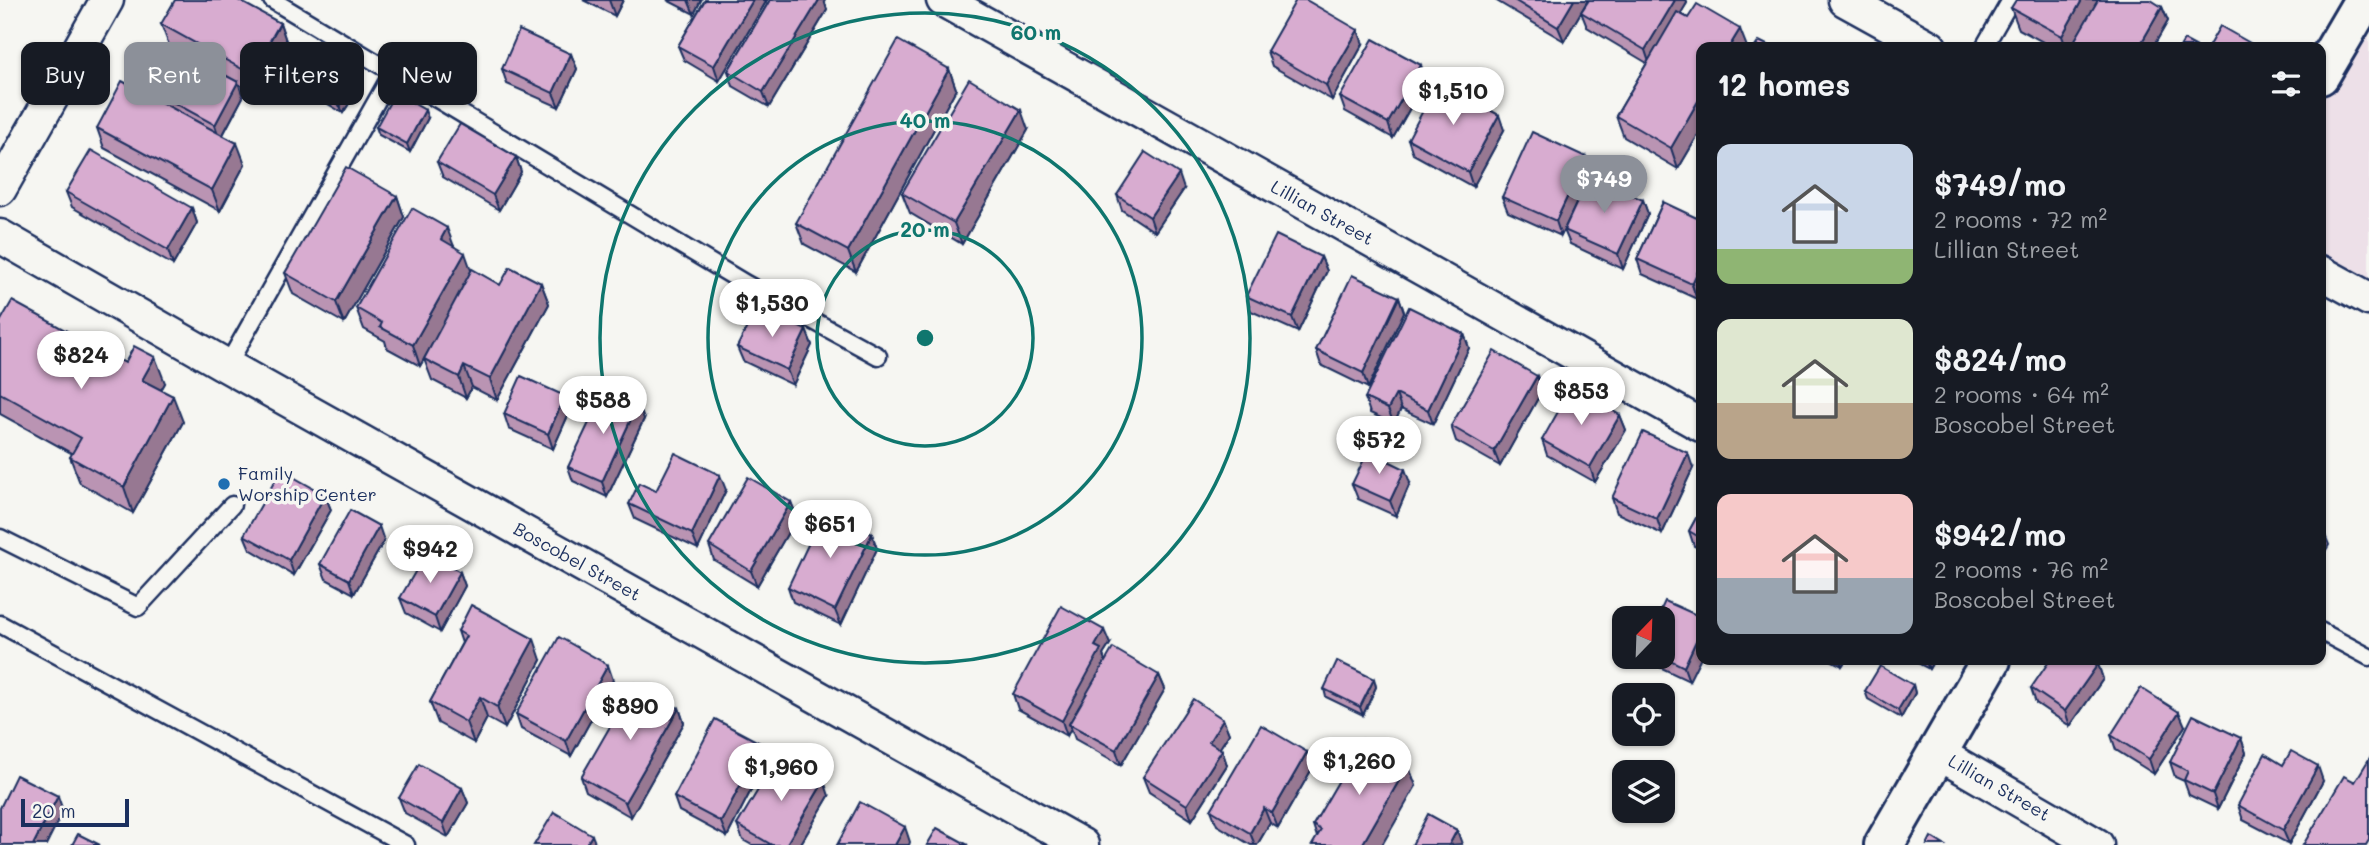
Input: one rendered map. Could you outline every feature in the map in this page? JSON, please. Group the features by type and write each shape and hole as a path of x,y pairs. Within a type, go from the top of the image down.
{"street":[{"path":"0,189 107,0"},
{"name":"Lillian Street","path":"943,0 1696,422"},
{"path":"1845,0 1921,42"},
{"path":"2326,65 2364,0"},
{"name":"Boscobel Street","path":"0,236 1082,845"},
{"path":"2326,275 2369,299"},
{"path":"1884,845 1988,665"},
{"name":"Lillian Street","path":"1936,752 2097,845"}],"lane":[{"path":"272,0 378,63"},
{"path":"1987,42 2011,0"},
{"path":"227,366 378,99"},
{"path":"448,105 746,284 878,356"},
{"path":"0,538 138,607 232,505"},
{"path":"0,624 406,845"},
{"path":"2326,634 2369,657"}],"shaded area":[{"path":"2369,0 2369,299 2326,275 2326,67"}],"building":[{"path":"175,0 238,0 280,23 269,42 240,42 240,68 226,60 226,42 193,42 161,24"},
{"path":"705,0 753,0 714,66 678,46"},
{"path":"770,0 819,0 763,92 728,71"},
{"path":"1296,0 1306,0 1358,30 1326,85 1267,51"},
{"path":"1514,0 1574,0 1558,27"},
{"path":"1589,0 1675,0 1645,50 1581,12"},
{"path":"2016,0 2082,0 2062,36 2011,8"},
{"path":"2098,0 2151,0 2162,7 2142,42 2074,42"},
{"path":"1697,4 1740,29 1732,42 1696,42 1696,105 1671,148 1616,116 1677,12 1688,18"},
{"path":"2220,26 2248,42 2211,42"},
{"path":"519,30 571,54 553,93 502,69"},
{"path":"1373,39 1421,65 1388,123 1340,97"},
{"path":"898,40 949,69 848,251 796,223"},
{"path":"226,76 238,82 226,104"},
{"path":"969,79 1021,110 954,223 902,193"},
{"path":"122,81 124,105 167,105 237,143 212,190 97,128"},
{"path":"1438,82 1499,115 1468,172 1408,139"},
{"path":"178,105 226,105 215,125"},
{"path":"388,105 416,105 425,110 407,144 376,127"},
{"path":"460,124 516,157 493,195 437,162"},
{"path":"1532,132 1586,157 1556,221 1502,197"},
{"path":"91,150 192,208 168,250 66,192"},
{"path":"1145,152 1179,174 1150,217 1117,195"},
{"path":"346,167 397,196 336,302 285,273"},
{"path":"1589,176 1643,200 1618,254 1564,230"},
{"path":"1663,202 1696,218 1696,275 1692,284 1637,259"},
{"path":"412,208 447,228 441,239 465,253 413,345 380,327 382,323 356,308"},
{"path":"1276,235 1321,257 1292,317 1246,296"},
{"path":"510,267 541,283 490,379 464,366 459,377 424,359 472,269 500,285"},
{"path":"1352,275 1399,297 1363,373 1316,350"},
{"path":"12,301 125,363 134,346 155,357 142,380 173,396 124,487 70,457 81,438 0,393 0,322"},
{"path":"757,307 806,330 787,370 737,347"},
{"path":"1409,307 1464,334 1428,410 1396,394 1388,409 1365,398"},
{"path":"1494,351 1537,376 1494,451 1451,426"},
{"path":"521,376 565,396 548,434 504,414"},
{"path":"1572,387 1620,415 1590,467 1542,440"},
{"path":"605,389 638,404 602,482 568,467"},
{"path":"1643,432 1688,453 1657,519 1612,498"},
{"path":"1368,451 1405,469 1390,501 1352,484"},
{"path":"675,453 720,475 692,534 629,504 639,483 656,491"},
{"path":"281,470 325,495 289,560 244,535"},
{"path":"748,477 791,502 751,571 709,545"},
{"path":"350,510 379,526 349,580 320,564"},
{"path":"824,511 872,534 835,610 788,587"},
{"path":"1696,518 1696,535 1689,531"},
{"path":"426,553 460,572 435,617 400,598"},
{"path":"1665,601 1696,615 1696,641 1684,667 1675,662 1675,606 1663,606"},
{"path":"471,605 534,639 497,707 480,697 466,722 430,702 466,636 458,631"},
{"path":"1061,606 1104,630 1095,646 1101,649 1062,721 1013,694"},
{"path":"559,637 608,665 566,741 516,714"},
{"path":"1113,648 1159,675 1116,750 1069,724"},
{"path":"1337,661 1374,679 1360,707 1324,689"},
{"path":"2047,665 2097,665 2065,711 2031,688"},
{"path":"1880,666 1913,685 1898,710 1865,691"},
{"path":"635,683 679,708 625,802 581,777"},
{"path":"2141,688 2179,712 2149,759 2111,735"},
{"path":"1193,699 1223,719 1209,742 1222,750 1187,805 1143,777"},
{"path":"2193,715 2241,738 2213,794 2184,780 2188,771 2170,762"},
{"path":"715,719 762,744 721,822 674,797"},
{"path":"1261,725 1307,752 1272,813 1264,808 1250,833 1211,810"},
{"path":"1363,739 1408,765 1362,845 1312,845 1321,830 1313,825"},
{"path":"2291,751 2318,766 2283,830 2238,805 2265,754 2283,765"},
{"path":"779,755 824,781 786,845 772,845 737,825"},
{"path":"2369,759 2369,840 2366,845 2303,845 2344,776 2355,782"},
{"path":"419,764 462,788 443,823 399,798"},
{"path":"16,775 58,796 33,845 0,845 0,808"},
{"path":"860,802 905,827 895,845 837,845"},
{"path":"554,812 592,835 586,845 534,845"},
{"path":"1428,814 1457,830 1449,845 1412,845"},
{"path":"937,828 968,845 927,845"},
{"path":"78,834 100,845 72,845"},
{"path":"1931,837 1944,845 1927,845"}],"place":[{"name":"Family Worship Center","path":"224,484"}]}
